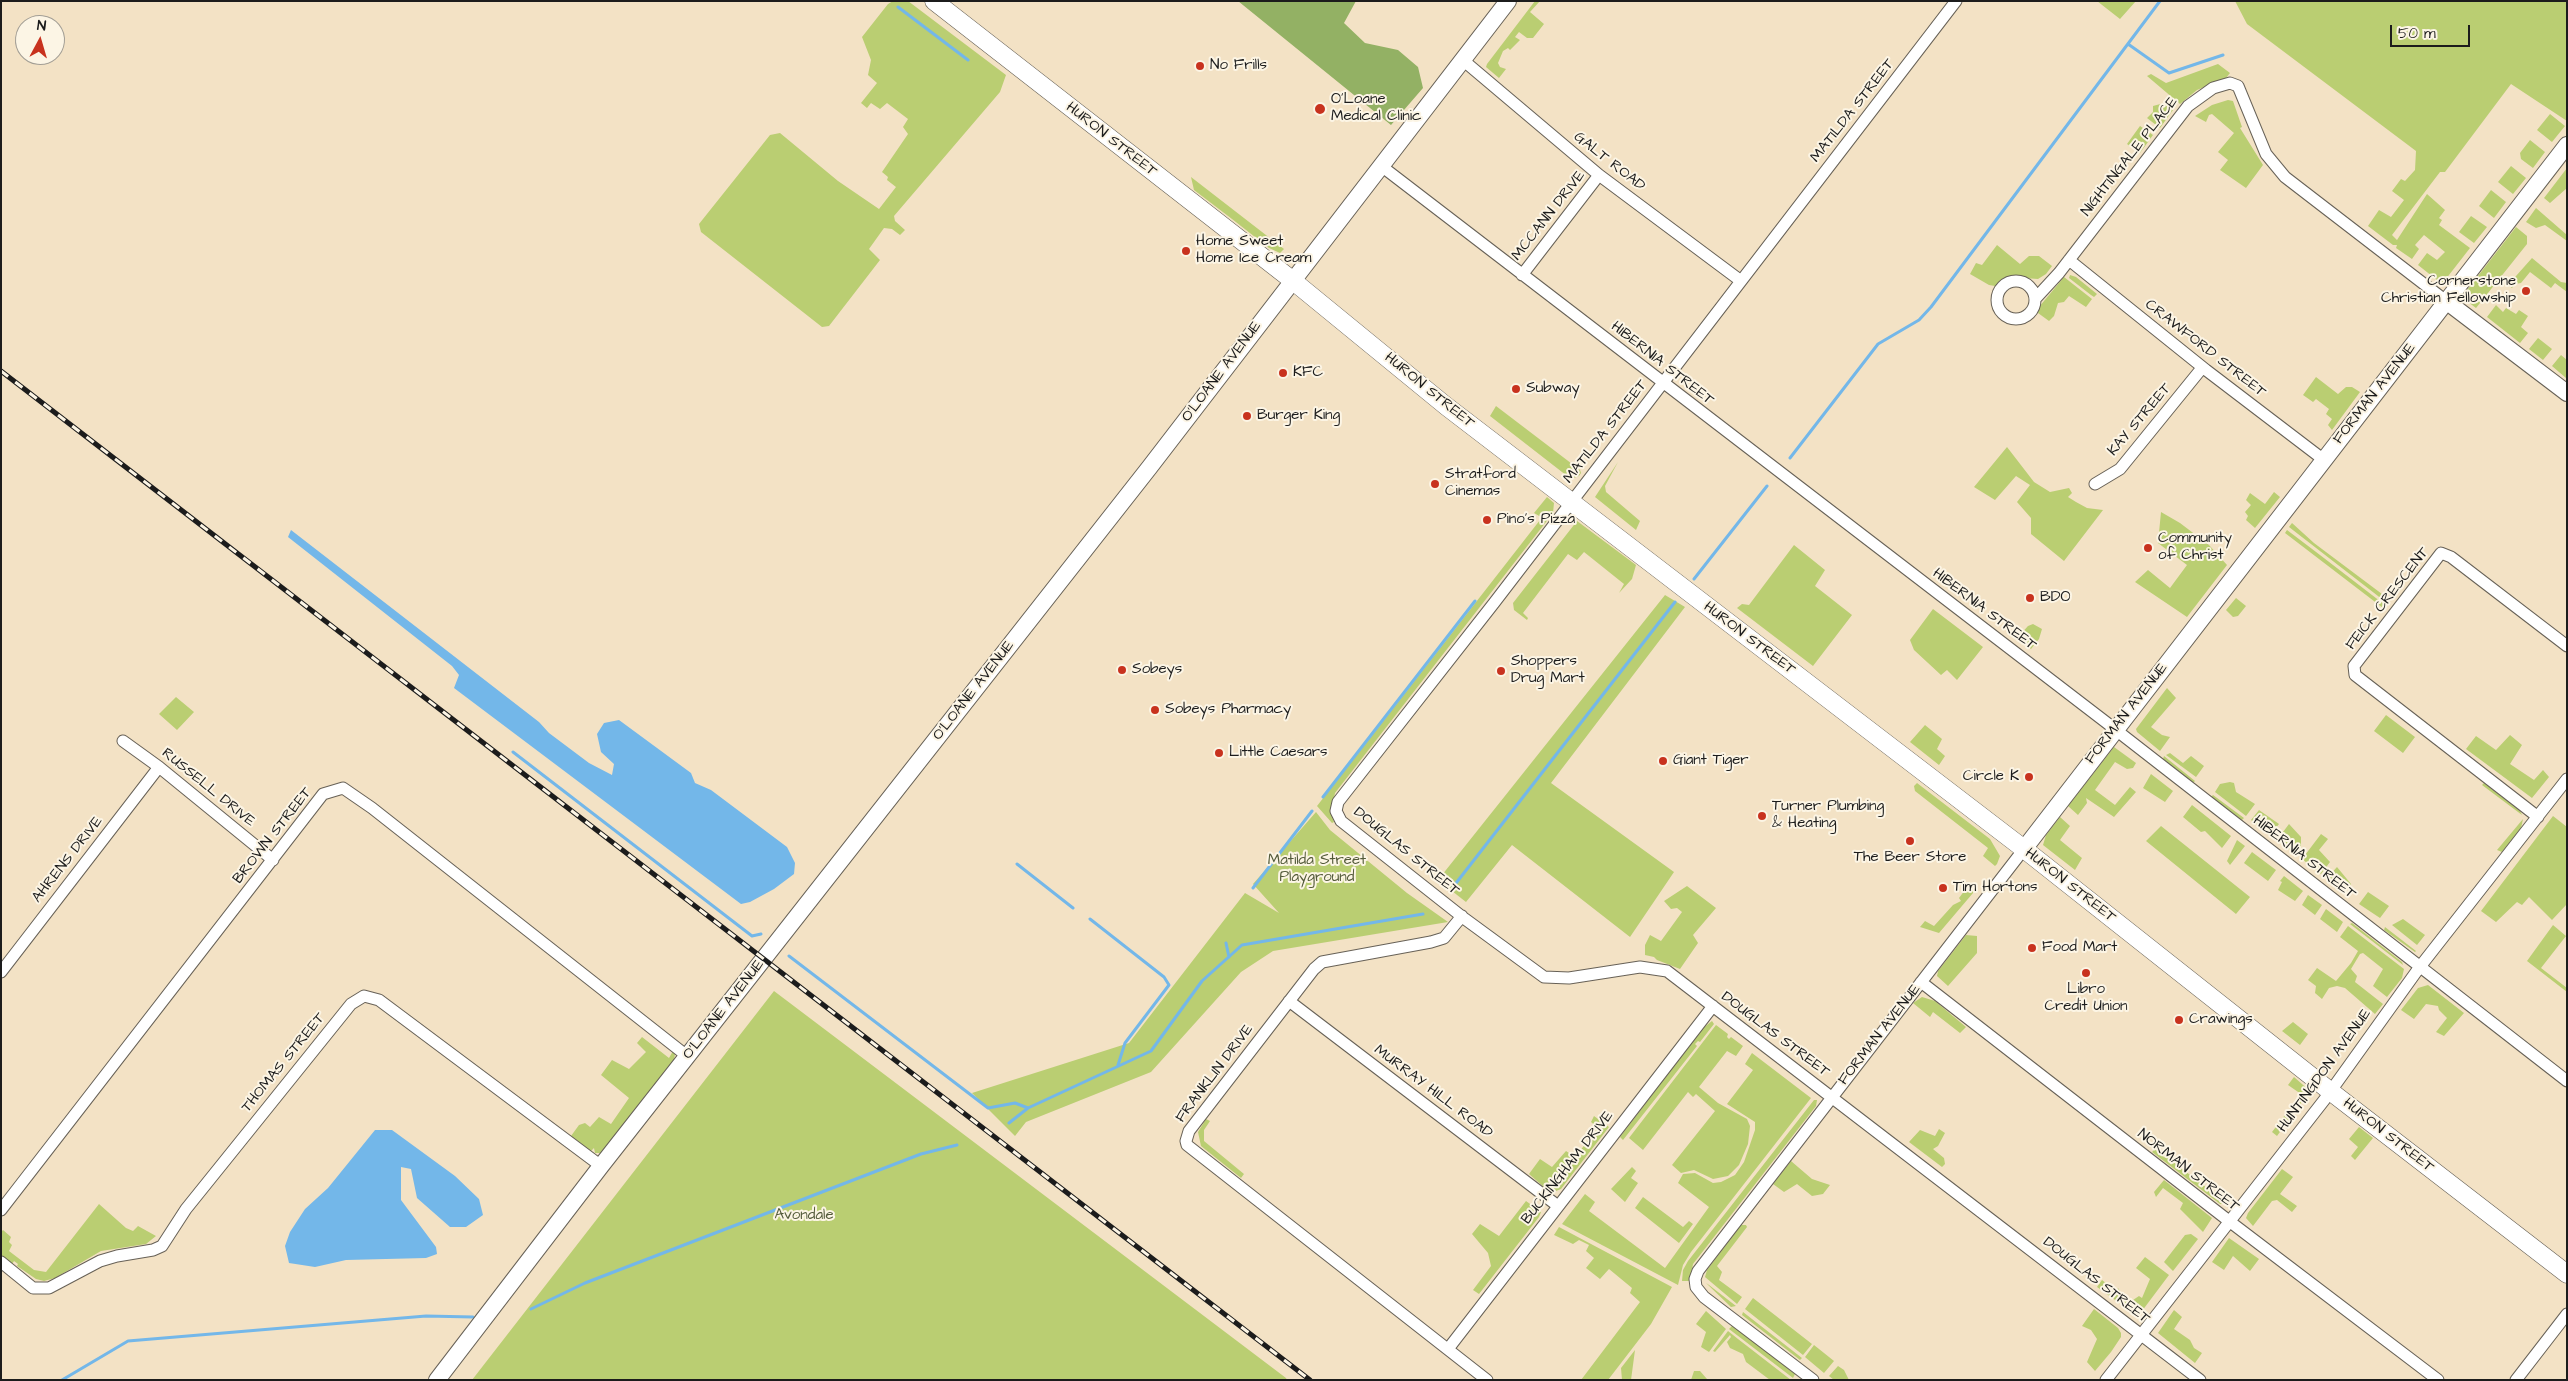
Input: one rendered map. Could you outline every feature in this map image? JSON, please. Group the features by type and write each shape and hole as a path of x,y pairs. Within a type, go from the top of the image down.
{"main road":[{"name":"HURON STREET","path":"934,1 1292,280 1446,406 2024,849 2330,1091 2567,1274"}],"street":[{"name":"O'LOANE AVENUE","path":"437,1380 601,1166 1132,489 1380,165 1464,61 1508,1"},
{"name":"MATILDA STREET","path":"1336,811 1338,802 1956,1"},
{"name":"GALT ROAD","path":"1464,61 1599,175 1741,281"},
{"name":"NIGHTINGALE PLACE","path":"2035,299 2069,260 2188,106 2213,88 2230,83 2238,86 2266,154 2285,177 2446,301"},
{"name":"FORMAN AVENUE","path":"1813,1380 1707,1299 1696,1287 1695,1279 1698,1271 2567,145"},
{"name":"HIBERNIA STREET","path":"1380,165 2115,730 2419,968 2567,1081"},
{"name":"MCCANN DRIVE","path":"1522,275 1599,175"},
{"name":"CRAWFORD STREET","path":"2069,260 2202,368 2324,460"},
{"path":"2446,301 2567,393"},
{"name":"KAY STREET","path":"2096,484 2120,469 2202,368"},
{"name":"FEICK CRESCENT","path":"2538,816 2355,675 2354,666 2441,553 2451,557 2567,646"},
{"name":"RUSSELL DRIVE","path":"123,740 273,860"},
{"name":"AHRENS DRIVE","path":"1,972 159,767"},
{"name":"HUNTINGDON AVENUE","path":"2106,1380 2330,1091 2419,968 2567,779"},
{"name":"BROWN STREET","path":"1,1210 323,794 344,788 687,1056"},
{"name":"DOUGLAS STREET","path":"1336,811 1341,820 1462,916 1544,977 1569,978 1640,967 1659,968 1667,971 2200,1380"},
{"name":"FRANKLIN DRIVE","path":"1462,916 1444,938 1322,962 1289,1001 1188,1131 1187,1145 1487,1380"},
{"name":"NORMAN STREET","path":"1921,982 2228,1221 2438,1380"},
{"name":"THOMAS STREET","path":"1,1262 33,1288 48,1288 100,1262 117,1256 153,1250 162,1246 186,1209 351,1004 364,996 379,1000 601,1166"},
{"name":"MURRAY HILL ROAD","path":"1289,1001 1558,1206"},
{"name":"BUCKINGHAM DRIVE","path":"1448,1348 1713,1006"},
{"path":"2516,1380 2567,1314"}],"green space":[{"path":"893,1 908,1 1006,75 1000,92 894,216 895,221 905,230 900,235 892,229 884,228 869,249 880,260 829,326 822,327 701,232 699,224 770,135 780,133 838,181 879,209 896,187 887,180 888,177 882,172 908,134 903,127 908,119 887,103 880,109 871,103 867,108 861,103 877,83 868,75 871,60 862,37 888,4"},
{"path":"1238,1 1356,1 1344,23 1365,43 1398,50 1418,67 1423,88 1391,125"},
{"path":"1535,1 1540,1 1530,12 1544,24 1533,38 1527,38 1519,32 1515,37 1520,40 1510,50 1508,48 1503,51 1498,63 1500,67 1506,69 1499,78 1486,67 1487,64"},
{"path":"2097,1 2136,1 2120,19"},
{"path":"2235,1 2567,1 2567,121 2511,84 2445,172 2440,172 2392,235 2397,240 2427,194 2445,210 2439,218 2442,220 2439,225 2470,248 2442,284 2418,265 2427,253 2437,260 2445,252 2424,235 2415,245 2419,249 2412,259 2396,248 2397,245 2393,245 2368,226 2379,210 2391,217 2404,200 2392,191 2401,179 2405,181 2415,170 2416,151 2247,24"},
{"path":"2218,64 2230,73 2226,78 2197,90 2180,104 2147,76 2151,74 2166,83"},
{"path":"2228,100 2233,101 2242,127 2240,128 2263,165 2246,188 2220,170 2228,160 2218,152 2234,133 2212,114 2209,115 2206,122 2195,116 2212,105"},
{"path":"2164,103 2173,110 2160,128 2147,118 2153,112 2153,106"},
{"path":"2550,114 2565,126 2552,142 2537,130"},
{"path":"2140,126 2153,135 2140,153 2127,144"},
{"path":"2530,140 2545,152 2533,168 2521,159 2520,153"},
{"path":"2511,166 2526,178 2513,194 2498,182"},
{"path":"2567,168 2567,188 2550,203 2544,198"},
{"path":"1191,177 1284,249 1280,253 1269,248 1194,190"},
{"path":"2491,190 2506,202 2494,218 2479,206"},
{"path":"2536,208 2567,235 2567,241 2545,225 2536,228 2526,222"},
{"path":"2471,216 2487,227 2474,243 2459,232"},
{"path":"2516,227 2527,236 2527,244 2476,308 2464,299 2464,294"},
{"path":"1997,245 2020,264 2029,256 2039,256 2052,266 2046,274 2038,279 2010,277 1995,286 1989,285 1970,274 1976,263 1982,265"},
{"path":"2532,258 2561,282 2567,283 2567,292 2555,283 2551,288 2530,272 2521,283 2515,284 2512,288 2508,285"},
{"path":"2070,275 2076,277 2097,294 2094,297 2091,295 2069,278"},
{"path":"2064,277 2092,299 2086,307 2069,296 2064,302 2058,303 2054,316 2049,321 2038,313 2039,307"},
{"path":"2496,305 2503,312 2506,308 2516,314 2519,310 2528,316 2521,327 2528,333 2520,343 2487,317"},
{"path":"2538,338 2552,349 2543,360 2529,349"},
{"path":"2561,355 2567,360 2566,378 2552,366"},
{"path":"2316,377 2338,394 2346,387 2352,387 2360,392 2332,430 2328,425 2332,419 2326,414 2329,409 2316,399 2313,402 2303,395"},
{"path":"1496,406 1580,470 1579,476 1571,479 1490,416"},
{"path":"2007,447 2034,482 2050,492 2069,488 2072,493 2068,497 2087,508 2103,510 2064,561 2031,534 2031,518 2017,502 2030,485 2016,476 1995,500 1974,487"},
{"path":"1618,462 1605,486 1606,492 1640,521 1636,530 1595,497"},
{"path":"2274,492 2280,497 2255,528 2246,520 2248,516 2245,512 2251,505 2246,500 2250,493 2265,504"},
{"path":"1547,497 1554,503 1553,513 1335,793 1331,813 1334,822 1332,823 1317,806 1540,520 1541,517 1534,513"},
{"path":"2161,512 2180,523 2209,545 2227,565 2187,617 2135,582 2148,570 2170,588 2187,565 2158,543"},
{"path":"1577,521 1636,565 1632,579 1619,593 1624,584 1584,552 1577,560 1568,554 1523,613 1528,618 1527,620 1514,610 1513,603"},
{"path":"2292,523 2314,543 2390,600 2387,603 2289,527"},
{"path":"2287,530 2385,605 2383,608 2285,533"},
{"path":"1794,545 1825,570 1815,586 1852,615 1813,666 1737,608 1742,604 1749,605"},
{"path":"1665,595 1685,607 1551,783 1674,872 1630,937 1512,845 1466,902 1438,880"},
{"path":"2236,598 2246,606 2238,616 2233,617 2226,610"},
{"path":"1933,609 1983,647 1957,680 1947,670 1941,675 1914,650 1910,640"},
{"path":"2033,624 2042,629 2039,639 2031,649 2017,638 2028,626"},
{"path":"2167,688 2176,698 2151,727 2162,735 2170,737 2160,751 2137,732 2136,729"},
{"path":"176,697 194,712 177,730 159,714"},
{"path":"2386,715 2415,737 2403,753 2374,731"},
{"path":"1925,725 1942,739 1937,749 1945,756 1939,765 1910,742"},
{"path":"2510,735 2522,745 2510,764 2534,780 2543,770 2549,777 2532,798 2466,749 2476,736 2496,750"},
{"path":"2114,747 2136,763 2133,768 2127,769 2115,762 2095,790 2115,805 2130,787 2136,792 2114,817 2086,798 2087,803 2078,815 2068,806"},
{"path":"2170,753 2183,763 2191,756 2204,766 2196,777 2166,755"},
{"path":"2164,756 2195,781 2193,783 2163,759"},
{"path":"2151,774 2173,791 2165,802 2143,788"},
{"path":"1917,783 1990,839 2000,856 1995,866 1983,856 1988,848 1915,791 1914,786"},
{"path":"2234,783 2236,792 2255,804 2246,816 2215,792 2220,784"},
{"path":"2484,783 2520,811 2522,815 2482,785"},
{"path":"2213,795 2244,818 2242,820 2211,797"},
{"path":"2192,805 2231,836 2222,848 2205,831 2201,832 2183,817"},
{"path":"2259,810 2279,824 2270,835 2251,820"},
{"name":"Matilda Street Playground","path":"1316,812 1330,830 1407,893 1448,922 1273,951 1241,972 1151,1072 1026,1122 1015,1136 972,1093 1129,1043 1245,893 1279,913 1253,884"},
{"path":"2553,816 2567,827 2567,904 2552,920 2529,897 2522,905 2517,902 2496,922 2481,911"},
{"path":"2060,817 2070,826 2060,840 2082,858 2075,870 2043,845 2046,835"},
{"path":"2523,819 2521,828 2502,852 2497,850"},
{"path":"2289,824 2301,837 2301,846 2295,854 2277,840"},
{"path":"2161,826 2250,897 2236,914 2146,841"},
{"path":"2321,834 2328,839 2319,850 2330,862 2321,874 2302,859"},
{"path":"2237,840 2245,846 2230,865 2227,861"},
{"path":"2252,852 2276,870 2268,881 2244,863"},
{"path":"2337,867 2351,884 2345,892 2327,878"},
{"path":"2284,876 2303,891 2295,901 2278,890 2282,882 2280,881"},
{"path":"1970,882 1973,886 1973,893 1939,933 1920,927 1925,921 1934,926 1953,905 1961,901 1959,898 1965,890 1969,891 1972,886"},
{"path":"1687,886 1716,908 1693,935 1698,943 1680,969 1645,955 1645,945 1650,935 1661,941 1682,912 1677,908 1671,909 1664,901"},
{"path":"2368,892 2389,906 2380,918 2359,904"},
{"path":"2308,895 2322,905 2315,915 2302,905"},
{"path":"2326,909 2343,922 2337,932 2320,919"},
{"path":"2403,919 2425,935 2417,945 2392,925"},
{"path":"2352,923 2402,962 2403,965 2350,924"},
{"path":"2553,925 2566,936 2541,968 2567,988 2567,992 2527,961"},
{"path":"2348,926 2404,969 2402,978 2387,997 2373,986 2383,969 2363,953 2360,954 2351,969 2357,976 2355,982 2383,1004 2375,1014 2345,988 2337,986 2329,988 2322,999 2315,993 2316,986 2308,980 2317,968 2336,981 2351,963 2358,951 2340,937"},
{"path":"2385,927 2416,951 2384,930"},
{"path":"1966,935 1977,936 1977,953 1948,986 1937,976 1938,971"},
{"path":"2428,985 2464,1013 2444,1036 2436,1032 2447,1018 2439,1010 2438,1006 2426,1004 2414,1019 2401,1010 2418,988"},
{"name":"Avondale","path":"774,991 1286,1378 1287,1380 472,1380"},
{"path":"1922,997 1935,1001 1966,1027 1960,1033 1933,1012 1930,1017 1913,1003"},
{"path":"1712,1021 1714,1024 1700,1042 1698,1041 1695,1044 1697,1046 1623,1140 1620,1137 1703,1028"},
{"path":"2293,1022 2308,1034 2300,1045 2282,1031"},
{"path":"1716,1025 1728,1034 1727,1037 1729,1039 1731,1037 1743,1046 1736,1056 1727,1051 1699,1087 1718,1103 1747,1119 1750,1126 1748,1144 1739,1165 1728,1176 1713,1179 1694,1170 1681,1173 1672,1165 1715,1111 1696,1094 1693,1097 1688,1092 1643,1150 1629,1138"},
{"path":"642,1037 669,1058 673,1051 675,1054 674,1060 612,1141 601,1153 595,1153 594,1148 591,1151 571,1136 579,1125 585,1123 590,1127 599,1117 611,1124 629,1098 601,1075 612,1060 629,1069 646,1052 637,1043"},
{"path":"1752,1053 1811,1098 1691,1252 1683,1265 1678,1285 1562,1224 1585,1194 1595,1202 1589,1211 1665,1268 1709,1207 1678,1183 1683,1174 1695,1173 1713,1183 1721,1182 1735,1175 1744,1162 1755,1130 1755,1122 1727,1104 1753,1070 1745,1064"},
{"path":"2294,1077 2310,1091 2277,1136 2272,1132 2301,1094 2288,1085"},
{"path":"1814,1100 1817,1100 1816,1106 1693,1264 1690,1281 1682,1281 1683,1270 1688,1261"},
{"path":"1594,1116 1609,1127 1561,1189 1556,1191 1545,1188 1529,1174 1540,1159 1552,1167 1566,1151 1575,1157 1598,1128 1591,1122"},
{"path":"1206,1119 1210,1121 1204,1130 1204,1141 1244,1174 1241,1178 1201,1146 1198,1132"},
{"path":"2359,1127 2373,1138 2355,1160 2351,1156 2358,1147 2349,1139"},
{"path":"1939,1129 1945,1133 1938,1146 1933,1149 1944,1158 1945,1164 1942,1167 1909,1142 1920,1130 1935,1136"},
{"path":"2155,1149 2164,1155 2163,1157 2168,1158 2224,1201 2224,1204 2220,1204 2152,1152"},
{"path":"1791,1161 1812,1179 1830,1185 1823,1194 1812,1196 1797,1184 1784,1192 1773,1184"},
{"path":"1632,1167 1636,1171 1631,1178 1638,1183 1625,1202 1611,1189"},
{"path":"2282,1169 2293,1177 2280,1194 2297,1206 2292,1212 2277,1200 2272,1201 2253,1226 2246,1218 2248,1213"},
{"path":"2164,1180 2212,1218 2203,1232 2180,1209 2183,1203 2163,1188 2156,1197 2154,1192"},
{"path":"1643,1197 1683,1227 1689,1221 1693,1224 1679,1243 1635,1208"},
{"path":"1526,1201 1541,1212 1539,1217 1479,1294 1473,1290 1491,1266 1488,1253 1472,1234 1480,1224 1499,1236"},
{"path":"99,1204 126,1228 133,1231 138,1226 156,1236 146,1244 101,1251 55,1278 44,1281 36,1279 17,1266 18,1264 14,1261 12,1264 1,1255 1,1232 3,1230 11,1237 9,1242 12,1245 9,1251 34,1270 46,1272"},
{"path":"1741,1225 1746,1225 1747,1227 1717,1266 1722,1272 1719,1280 1742,1297 1737,1304 1705,1277 1707,1270"},
{"path":"1559,1227 1672,1287 1651,1324 1608,1380 1581,1380 1640,1302 1630,1293 1632,1288 1609,1269 1600,1279 1586,1268 1594,1258 1586,1251 1589,1245 1579,1240 1573,1244 1554,1235"},
{"path":"2191,1234 2198,1239 2173,1271 2164,1262 2185,1235"},
{"path":"2229,1238 2259,1259 2250,1271 2233,1256 2224,1270 2212,1262"},
{"path":"2145,1257 2169,1275 2142,1311 2136,1315 2097,1287 2102,1280 2116,1291 2118,1288 2123,1296 2133,1300 2139,1296 2142,1298 2150,1279 2136,1268"},
{"path":"1706,1283 1709,1285 1736,1306 1731,1307"},
{"path":"1753,1298 1812,1344 1803,1355 1745,1309"},
{"path":"2094,1309 2118,1328 2121,1333 2121,1337 2111,1352 2095,1371 2087,1362 2097,1339 2091,1330 2082,1326"},
{"path":"2174,1310 2182,1317 2174,1329 2190,1340 2194,1348 2202,1353 2195,1363 2158,1333"},
{"path":"1706,1311 1726,1329 1709,1352 1701,1347 1706,1332 1696,1324"},
{"path":"1743,1312 1802,1358 1800,1360 1742,1315"},
{"path":"1733,1325 1795,1374 1793,1378 1729,1329"},
{"path":"1728,1331 1791,1380 1770,1380 1746,1362 1743,1354 1730,1348 1727,1342 1731,1337 1730,1335 1715,1352 1713,1351"},
{"path":"1814,1345 1834,1361 1824,1373 1805,1357"},
{"path":"1635,1350 1631,1380 1622,1380 1621,1368"},
{"path":"1838,1366 1844,1370 1849,1380 1834,1380 1829,1376"},
{"path":"1694,1371 1700,1371 1707,1379 1691,1380"}],"water":[{"path":"291,530 539,722 549,733 589,763 612,775 614,764 601,752 597,734 604,723 619,720 691,773 695,783 711,790 787,847 795,863 794,874 774,889 750,902 741,904 454,688 459,675 452,666 288,537"},
{"path":"375,1130 392,1130 455,1176 479,1199 483,1215 466,1227 450,1227 417,1198 411,1169 401,1167 401,1200 436,1247 437,1254 426,1258 346,1260 315,1267 289,1263 285,1246 290,1232 305,1209 328,1188"}],"waterway":[{"path":"1790,458 1878,344 1919,320 1931,307 2160,1"},
{"path":"898,7 968,60"},
{"path":"2128,44 2169,73 2223,55"},
{"path":"1694,579 1767,486"},
{"path":"1323,797 1475,601"},
{"path":"1453,887 1675,602"},
{"path":"513,752 752,936 761,934"},
{"path":"1253,888 1312,811"},
{"path":"1017,864 1073,908"},
{"path":"1009,1123 1028,1108 1151,1051 1202,981 1242,945 1423,914"},
{"path":"1090,919 1164,977 1169,985 1125,1043 1118,1065"},
{"path":"1226,943 1229,957"},
{"path":"789,956 988,1108 1015,1103 1028,1108"},
{"path":"531,1309 585,1283 921,1154 957,1145"},
{"path":"62,1380 128,1341 426,1316 473,1317"}],"railway":[{"path":"1,371 1310,1380"}],"place":[{"name":"No Frills","path":"1200,66"},
{"name":"O'Loane Medical Clinic","path":"1320,109"},
{"name":"Home Sweet Home Ice Cream","path":"1186,251"},
{"name":"Cornerstone Christian Fellowship","path":"2526,291"},
{"name":"KFC","path":"1283,373"},
{"name":"Subway","path":"1516,389"},
{"name":"Burger King","path":"1247,416"},
{"name":"Stratford Cinemas","path":"1435,484"},
{"name":"Pino's Pizza","path":"1487,520"},
{"name":"Community of Christ","path":"2148,548"},
{"name":"BDO","path":"2030,598"},
{"name":"Sobeys","path":"1122,670"},
{"name":"Shoppers Drug Mart","path":"1501,671"},
{"name":"Sobeys Pharmacy","path":"1155,710"},
{"name":"Little Caesars","path":"1219,753"},
{"name":"Giant Tiger","path":"1663,761"},
{"name":"Circle K","path":"2029,777"},
{"name":"Turner Plumbing & Heating","path":"1762,816"},
{"name":"The Beer Store","path":"1910,841"},
{"name":"Tim Hortons","path":"1943,888"},
{"name":"Food Mart","path":"2032,948"},
{"name":"Libro Credit Union","path":"2086,973"},
{"name":"Crawings","path":"2179,1020"}]}
